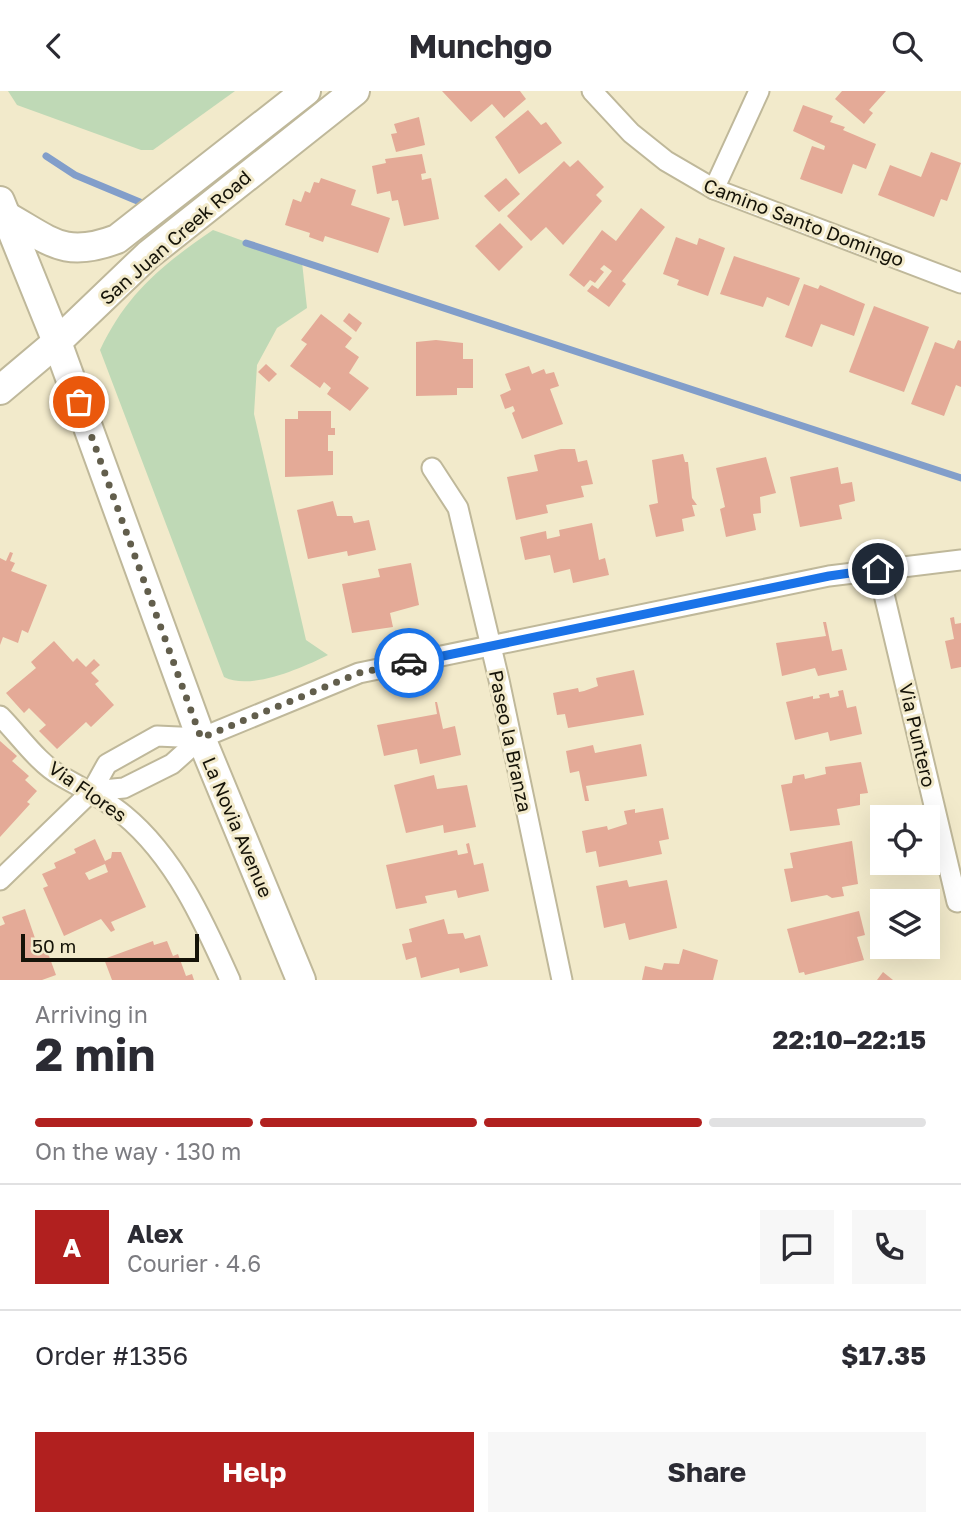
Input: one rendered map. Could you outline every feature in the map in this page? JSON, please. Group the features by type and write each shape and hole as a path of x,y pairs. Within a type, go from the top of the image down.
{"main road":[{"path":"3,208 59,245 91,249 117,239 306,91"},
{"name":"San Juan Creek Road","path":"0,390 57,342 148,255 355,91"},
{"name":"La Novia Avenue","path":"3,208 57,342 201,738 301,980"}],"street":[{"name":"Camino Santo Domingo","path":"592,91 631,133 666,161 714,190 961,282"},
{"path":"714,190 760,91"},
{"name":"Paseo la Branza","path":"432,468 458,508 562,980"},
{"path":"92,790 124,788 172,764 201,738 359,673 829,576 961,560"},
{"name":"Via Puntero","path":"878,569 959,901"},
{"name":"Via Flores","path":"0,716 59,775 92,790 127,817 173,869 206,927 230,980"},
{"path":"0,880 74,804 92,790 107,764 157,736 201,738"}],"green space":[{"path":"8,91 235,91 153,150 141,150 17,105"},
{"path":"213,230 302,262 307,308 277,328 257,365 254,414 306,640 328,655 261,680 235,681 224,677 100,350 134,296 162,268"}],"building":[{"path":"442,91 520,91 526,99 504,118 492,104 471,122"},
{"path":"842,91 886,91 869,110 873,113 864,124 835,99"},
{"path":"803,105 833,116 830,122 876,144 866,169 853,164 842,194 800,179 812,146 824,150 825,146 793,131"},
{"path":"528,110 541,125 546,122 562,143 519,174 495,137"},
{"path":"419,117 425,145 396,152 391,134 397,133 394,124"},
{"path":"931,152 961,163 947,201 941,199 934,217 878,195 890,165 921,177"},
{"path":"422,154 426,173 421,174 422,180 431,178 439,219 404,226 398,200 392,201 390,191 377,194 372,166 386,163 385,159"},
{"path":"578,160 604,187 596,195 602,201 563,245 546,227 531,241 507,216 564,161 570,167"},
{"path":"321,178 356,190 351,205 390,218 378,253 325,236 323,242 309,237 310,233 285,225 293,199 301,202 305,191 310,193 314,182 319,183"},
{"path":"506,178 520,194 499,212 484,196"},
{"path":"641,208 665,227 622,281 626,284 609,307 587,291 592,285 598,289 612,271 604,265 600,269 604,272 595,283 590,280 584,287 569,275 602,230 616,241"},
{"path":"500,223 523,247 499,271 475,246"},
{"path":"676,237 697,245 699,238 725,248 708,296 677,285 679,280 663,274"},
{"path":"734,256 800,278 789,306 767,297 763,307 720,294"},
{"path":"804,284 818,289 820,285 865,304 854,336 821,324 812,347 785,337"},
{"path":"874,306 929,327 904,392 849,372"},
{"path":"349,313 362,323 356,332 343,321"},
{"path":"321,314 352,338 345,347 359,357 349,373 369,388 350,411 327,394 331,388 324,382 320,388 290,366 307,344 301,340"},
{"path":"436,340 463,343 463,359 473,359 473,388 457,388 457,395 416,396 416,342"},
{"path":"958,340 961,341 961,387 956,385 944,416 911,404 935,342 954,349"},
{"path":"266,364 277,374 269,382 258,372"},
{"path":"529,366 532,374 544,369 546,374 554,372 559,386 550,389 563,424 522,439 512,413 515,411 513,406 505,409 500,395 511,390 505,374"},
{"path":"298,411 331,411 331,428 335,428 335,435 328,435 328,451 333,451 333,475 285,477 285,419 298,419"},
{"path":"575,449 578,462 587,460 593,484 581,486 584,497 546,505 548,513 516,520 507,477 538,471 534,455"},
{"path":"683,454 685,462 688,462 692,498 697,505 692,505 695,516 682,519 684,531 656,537 649,505 658,503 652,460"},
{"path":"766,457 776,493 760,497 761,513 753,514 756,530 726,537 720,509 725,507 716,468"},
{"path":"838,467 841,484 852,482 855,501 839,505 842,519 800,527 790,477"},
{"path":"333,501 337,516 352,516 354,523 369,520 376,550 348,556 347,551 308,559 297,510"},
{"path":"592,523 599,560 605,558 609,575 573,583 570,569 554,573 550,555 525,560 520,537 546,531 547,539 560,536 559,530"},
{"path":"10,552 13,553 10,561 15,563 11,571 47,585 28,633 22,630 18,643 3,637 0,645 0,558 6,561"},
{"path":"411,563 419,605 390,613 393,627 352,633 342,584 380,577 378,569"},
{"path":"954,617 955,624 961,623 961,667 951,669 945,641 954,639 950,618"},
{"path":"823,622 826,622 832,651 842,649 847,670 818,676 815,668 782,676 776,643 826,636"},
{"path":"54,641 73,662 77,658 86,667 94,659 100,665 91,673 99,681 95,684 114,705 91,727 86,722 57,749 39,731 46,725 29,708 24,713 6,693 36,668 31,662"},
{"path":"634,670 644,715 568,728 565,714 557,715 553,693 578,688 579,692 584,691 598,686 596,678"},
{"path":"843,690 847,708 856,706 862,734 830,741 828,732 795,740 786,702 813,696 813,699 820,698 819,695 829,693 830,698 839,696 838,691"},
{"path":"435,702 443,729 455,726 461,755 420,764 417,749 384,756 377,725 437,714"},
{"path":"0,741 17,756 12,761 29,776 25,780 37,791 27,802 30,804 0,837"},
{"path":"641,744 647,776 586,786 589,801 585,801 579,771 570,773 566,751 593,745 595,753"},
{"path":"861,762 868,793 860,794 860,805 837,809 840,825 790,831 781,785 792,783 793,776 804,774 805,779 826,774 825,767"},
{"path":"434,775 437,789 467,785 476,827 444,833 443,825 406,833 394,785"},
{"path":"663,808 669,839 659,841 662,854 599,867 596,851 586,853 582,831 607,826 608,830 627,824 624,811 635,809 635,813"},
{"path":"95,839 105,861 111,858 112,852 121,852 146,907 111,922 115,930 111,932 101,919 64,936 43,888 48,886 42,874 56,868 54,863 76,853 74,849","holes":["105,864 108,872 89,880 85,873"]},
{"path":"852,841 858,884 842,887 844,896 832,898 827,895 791,902 784,869 793,868 790,853"},
{"path":"469,843 474,865 483,863 489,891 458,898 456,890 425,896 427,903 396,909 386,865 457,850 458,855 468,853 466,844"},
{"path":"627,880 629,887 667,880 677,928 629,940 625,923 604,928 596,886"},
{"path":"25,909 38,947 45,945 56,975 42,980 0,980 0,926 5,924 2,917"},
{"path":"859,911 865,935 857,937 864,960 805,975 804,972 799,973 787,929"},
{"path":"444,919 448,934 463,933 465,939 480,935 488,966 460,973 459,968 421,978 416,957 406,960 402,944 412,942 409,929"},
{"path":"153,941 154,945 167,941 173,956 178,954 186,976 192,974 194,980 112,980 104,959"},
{"path":"683,949 718,960 713,980 642,980 645,966 662,970 664,963 679,964"},
{"path":"883,972 893,980 877,980"}],"waterway":[{"path":"46,156 75,175 147,205"},
{"path":"246,243 961,478"}],"way so far":[{"path":"79,402 201,738 359,673 409,663"}],"route":[{"path":"409,663 829,576 878,569"}]}
